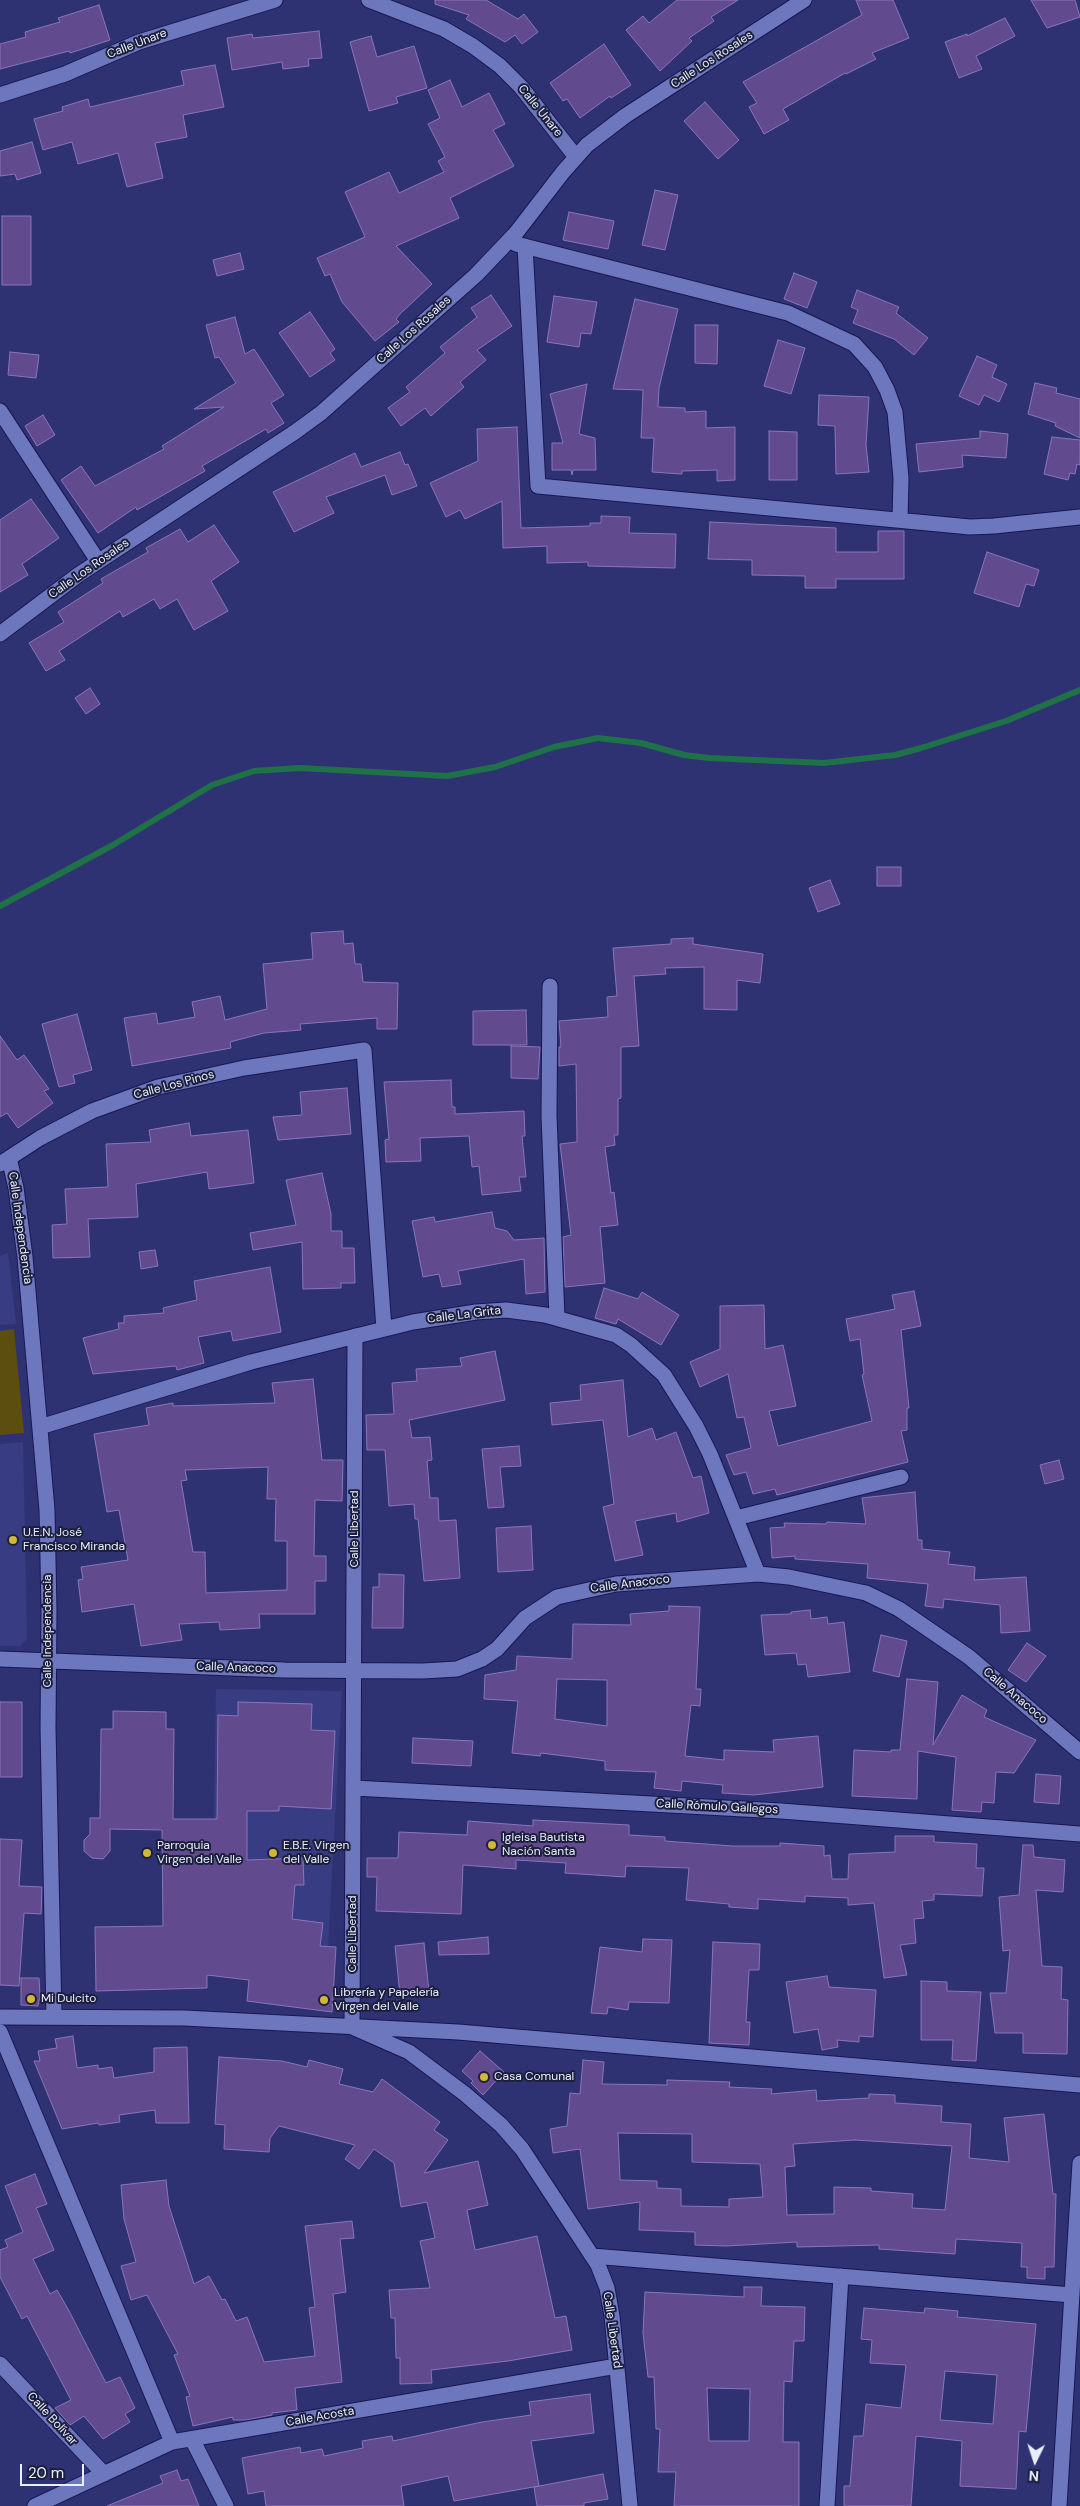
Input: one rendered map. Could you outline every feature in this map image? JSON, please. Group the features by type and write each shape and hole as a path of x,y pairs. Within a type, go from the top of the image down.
{"street":[{"name":"Calle Unare","path":"0,95 65,74 139,42 275,0"},
{"name":"Calle Unare","path":"369,0 444,29 473,46 500,66 521,87 576,157"},
{"name":"Calle Los Rosales","path":"0,634 98,562 295,432 321,412 476,275 508,242 587,145 625,116 804,0"},
{"path":"508,242 788,313 854,344 875,367 887,390 895,412 901,478 900,520"},
{"path":"525,246 538,486 900,520 994,526 1080,517"},
{"path":"0,411 98,562"},
{"path":"550,986 549,1116 557,1318"},
{"name":"Calle Los Pinos","path":"5,1161 40,1138 92,1111 158,1087 244,1068 364,1050 384,1329"},
{"name":"Calle Independencia","path":"5,1161 16,1188 25,1257 46,1510 54,2016"},
{"name":"Calle La Grita","path":"40,1427 251,1362 439,1317 476,1312 516,1311 557,1318 616,1335 631,1345 664,1375 696,1426 758,1574"},
{"name":"Calle Libertad","path":"355,1336 352,2027 409,2052 501,2124 522,2149 592,2256 607,2288 612,2316 630,2506"},
{"path":"736,1518 901,1476"},
{"name":"Calle Anacoco","path":"0,1659 354,1670 423,1671 457,1669 469,1665 497,1649 525,1618 557,1597 584,1590 634,1582 758,1574 788,1577 866,1593 899,1610 969,1657 1080,1752"},
{"name":"Calle Rómulo Gallegos","path":"354,1788 781,1811 1080,1834"},
{"path":"0,2017 184,2018 458,2032 1080,2085"},
{"path":"0,2032 172,2442"},
{"path":"1059,2506 1075,2326 1072,2295 1080,2162"},
{"path":"592,2256 1072,2295"},
{"path":"826,2506 841,2276"},
{"name":"Calle Bolívar","path":"0,2364 104,2474"},
{"name":"Calle Acosta","path":"36,2506 172,2442 617,2366"},
{"path":"192,2439 226,2506"}],"shaded area":[{"path":"8,1253 16,1324 0,1325 0,1256"},
{"path":"14,1329 24,1433 0,1435 0,1331"},
{"name":"U.E.N. José Francisco Miranda","path":"23,1442 27,1639 20,1646 0,1646 0,1444"},
{"name":"E.B.E. Virgen del Valle","path":"216,1689 342,1691 328,1946 321,1946 320,1949 212,1937"}],"building":[{"path":"435,0 486,0 518,19 524,14 538,32 522,44 515,35 505,42 466,19 469,15 435,4"},
{"path":"677,0 738,0 711,17 714,21 689,38 692,41 660,71 626,30 643,16 649,23"},
{"path":"856,0 893,0 909,38 872,53 876,59 845,73 783,109 789,120 764,134 749,107 757,103 743,82 862,15"},
{"path":"1031,0 1075,0 1080,17 1047,28"},
{"path":"99,5 110,40 70,53 69,51 0,69 0,44 26,37 25,32 60,22 58,18"},
{"path":"1005,18 1015,36 976,56 982,69 959,78 945,42 967,34 967,36"},
{"path":"319,31 322,58 308,59 309,66 283,69 282,62 232,70 227,38 252,34 253,38"},
{"path":"371,36 377,57 414,46 427,88 396,97 398,103 369,111 350,42"},
{"path":"604,44 631,85 611,98 610,96 580,118 567,99 563,101 550,83"},
{"path":"215,65 224,107 183,115 187,137 155,143 163,178 127,187 118,153 78,164 72,142 43,150 34,119 63,111 62,107 88,99 90,107 184,85 181,71"},
{"path":"450,80 462,107 489,93 505,124 493,130 514,166 450,198 459,218 396,246 432,284 401,313 396,319 399,322 375,341 342,302 330,274 325,276 317,258 365,237 345,192 389,172 399,193 444,172 438,161 445,157 428,124 440,118 428,90"},
{"path":"705,102 739,140 718,159 684,121"},
{"path":"32,142 41,173 17,180 15,174 0,176 0,151"},
{"path":"655,190 678,195 665,250 642,245"},
{"path":"569,212 614,221 608,249 563,240"},
{"path":"2,216 31,216 31,285 2,285"},
{"path":"240,253 244,269 217,276 213,260"},
{"path":"794,273 817,282 807,308 784,299"},
{"path":"857,290 899,307 896,313 928,338 914,355 894,339 853,323 858,310 851,307"},
{"path":"491,295 512,326 477,350 486,360 460,382 464,387 431,416 425,408 401,426 388,408 410,392 406,387 445,353 440,347 477,317 471,308"},
{"path":"554,296 597,302 591,334 581,333 579,347 547,342"},
{"path":"635,299 678,309 659,388 658,407 685,408 685,412 706,411 706,428 735,427 735,480 717,481 717,470 682,471 682,474 652,472 654,438 641,438 643,390 613,389"},
{"path":"310,312 335,349 330,353 335,360 310,377 279,333"},
{"path":"235,317 245,354 254,349 284,395 271,403 284,423 268,433 266,429 202,466 205,471 137,510 136,507 98,533 61,480 81,466 95,486 164,449 162,446 224,407 194,409 236,383 219,357 215,358 206,325"},
{"path":"695,325 718,325 717,364 695,363"},
{"path":"778,340 805,348 791,394 764,386"},
{"path":"10,352 39,355 36,378 8,375"},
{"path":"977,356 997,365 992,377 1007,384 999,402 984,395 979,405 959,396"},
{"path":"1035,383 1057,388 1056,393 1080,399 1080,438 1055,426 1056,423 1028,414"},
{"path":"587,384 579,434 595,438 596,470 573,470 572,475 571,470 552,470 552,443 563,443 550,394"},
{"path":"819,395 869,397 866,445 869,472 836,474 835,426 818,425"},
{"path":"43,415 55,435 37,446 25,426"},
{"path":"517,427 521,528 590,526 590,523 601,523 601,516 630,517 629,533 676,534 675,568 588,566 588,562 547,563 547,546 503,548 502,501 465,519 460,510 446,517 430,483 478,461 477,429"},
{"path":"769,431 797,432 797,480 769,480"},
{"path":"980,431 1008,434 1006,458 962,455 963,467 919,472 916,444 980,438"},
{"path":"1052,437 1080,440 1080,465 1077,464 1075,474 1070,473 1068,480 1044,474"},
{"path":"400,452 405,465 408,464 417,486 392,495 385,475 326,497 334,513 294,532 273,492 355,453 361,467"},
{"path":"31,499 59,538 22,564 28,575 0,592 0,520"},
{"path":"710,522 836,528 836,552 878,552 878,531 904,531 904,579 836,579 836,588 805,588 805,576 752,575 752,560 708,559"},
{"path":"214,525 239,562 211,581 228,611 194,630 177,599 160,609 154,599 123,617 120,611 59,651 65,660 46,671 29,643 64,622 58,612 103,583 101,579 148,552 146,548 180,529 188,542"},
{"path":"987,552 1039,570 1034,586 1026,584 1019,607 974,593"},
{"path":"90,688 100,704 86,714 75,698"},
{"path":"877,867 901,867 901,886 877,886"},
{"path":"830,880 840,904 818,912 809,888"},
{"path":"343,931 344,944 353,943 355,964 361,964 363,982 398,983 397,1029 377,1029 377,1018 300,1024 301,1030 264,1033 230,1042 231,1048 132,1066 124,1018 156,1013 158,1024 195,1017 192,1002 220,996 225,1020 267,1009 263,964 313,959 311,933"},
{"path":"693,938 693,944 763,954 760,983 737,980 737,1010 704,1009 704,967 665,968 666,974 634,976 639,1046 621,1047 621,1098 618,1099 618,1135 614,1135 615,1145 605,1147 611,1193 614,1192 618,1225 600,1227 605,1283 565,1287 563,1237 571,1235 560,1144 577,1142 576,1064 559,1066 559,1047 561,1047 559,1021 608,1017 607,997 617,996 613,948 671,944 671,939"},
{"path":"526,1010 527,1045 473,1045 473,1011"},
{"path":"77,1014 92,1070 73,1075 75,1083 59,1087 42,1024"},
{"path":"0,1036 17,1060 24,1055 49,1089 44,1091 53,1103 18,1128 7,1113 0,1117"},
{"path":"511,1046 540,1047 538,1079 511,1078"},
{"path":"451,1080 452,1107 455,1107 455,1114 524,1111 525,1136 522,1136 526,1177 519,1177 521,1191 482,1195 479,1166 472,1167 469,1136 420,1138 421,1161 386,1162 385,1140 389,1139 384,1082"},
{"path":"347,1088 351,1134 278,1140 273,1117 302,1115 300,1092"},
{"path":"189,1123 191,1136 248,1130 254,1183 209,1189 207,1172 136,1184 138,1217 88,1219 90,1257 53,1258 52,1225 67,1224 65,1189 108,1187 106,1144 151,1142 149,1130"},
{"path":"322,1173 331,1214 331,1231 342,1231 342,1248 354,1248 355,1283 341,1283 341,1288 303,1289 302,1242 253,1250 250,1233 296,1225 286,1180"},
{"path":"492,1212 495,1228 507,1231 514,1240 544,1238 545,1292 526,1294 524,1259 458,1271 461,1284 442,1287 439,1274 423,1277 412,1221 434,1217 435,1222"},
{"path":"155,1250 158,1266 141,1269 139,1252"},
{"path":"270,1267 281,1332 233,1341 231,1331 198,1337 204,1363 177,1370 176,1366 93,1374 83,1338 119,1329 118,1323 124,1323 124,1316 164,1313 163,1308 197,1300 194,1281"},
{"path":"604,1288 638,1299 642,1292 679,1315 661,1345 618,1319 616,1324 595,1318"},
{"path":"914,1291 921,1326 901,1330 909,1408 907,1408 907,1430 901,1431 908,1462 777,1495 775,1489 753,1494 746,1472 734,1475 726,1455 751,1448 744,1417 737,1418 728,1374 700,1387 690,1362 720,1349 720,1306 764,1305 765,1349 783,1345 796,1406 769,1411 778,1446 872,1421 862,1375 864,1374 860,1339 850,1341 846,1319 895,1309 892,1295"},
{"path":"495,1351 505,1400 409,1420 412,1438 430,1437 432,1460 427,1461 430,1498 438,1498 439,1521 456,1520 460,1578 424,1581 418,1519 415,1519 414,1504 389,1506 385,1450 367,1450 366,1415 394,1414 392,1383 417,1381 416,1369 462,1366 460,1358"},
{"path":"313,1379 322,1460 343,1460 342,1501 315,1500 314,1556 326,1556 326,1581 315,1581 315,1614 259,1614 260,1628 220,1630 219,1622 179,1624 182,1640 141,1646 134,1604 82,1612 78,1580 83,1579 81,1567 128,1560 119,1510 107,1512 94,1434 149,1425 146,1408 173,1403 173,1406 275,1403 272,1383","holes":["268,1467 267,1499 276,1499 275,1541 287,1541 287,1590 206,1593 205,1552 193,1552 181,1481 187,1480 185,1470"]},
{"path":"623,1380 628,1437 652,1428 656,1440 676,1432 693,1478 701,1476 709,1513 677,1522 676,1513 635,1521 643,1555 615,1561 603,1507 614,1504 603,1420 552,1425 550,1403 581,1400 580,1385"},
{"path":"519,1446 521,1466 500,1467 504,1507 488,1508 482,1449"},
{"path":"1059,1460 1064,1479 1045,1484 1040,1465"},
{"path":"915,1492 918,1540 922,1540 922,1549 950,1552 948,1564 975,1567 974,1580 1026,1577 1030,1631 1001,1633 1000,1605 944,1599 943,1608 925,1606 928,1584 867,1578 868,1564 795,1559 795,1556 772,1558 770,1528 785,1527 784,1523 826,1524 827,1522 866,1524 862,1498"},
{"path":"531,1526 533,1570 498,1572 496,1528"},
{"path":"379,1574 404,1575 403,1628 372,1628 373,1587 379,1587"},
{"path":"669,1606 700,1607 696,1689 701,1689 700,1706 691,1705 685,1756 724,1760 724,1750 774,1752 773,1740 818,1736 823,1787 754,1795 722,1793 723,1785 682,1781 681,1791 654,1788 656,1772 605,1770 605,1761 541,1753 540,1756 512,1753 518,1701 484,1699 485,1675 516,1670 517,1656 572,1659 573,1624 631,1625 630,1614 669,1611","holes":["557,1679 607,1680 607,1726 555,1719"]},
{"path":"810,1610 811,1619 827,1617 828,1624 844,1622 850,1672 808,1677 806,1664 798,1665 796,1653 765,1655 761,1615 791,1614 791,1612"},
{"path":"881,1635 907,1641 899,1677 873,1671"},
{"path":"1027,1643 1046,1656 1026,1682 1008,1670"},
{"path":"907,1679 938,1682 933,1745 962,1695 987,1710 984,1717 1036,1740 1014,1773 996,1772 994,1803 982,1802 981,1812 952,1810 956,1757 918,1751 917,1799 852,1796 854,1750 891,1752 891,1750 900,1750"},
{"path":"0,1702 22,1702 22,1777 0,1777"},
{"path":"238,1702 312,1704 311,1730 335,1731 331,1809 279,1806 279,1811 247,1811 247,1860 303,1858 304,1885 295,1885 292,1919 323,1923 320,1946 336,1947 332,2012 247,2001 249,1980 207,1975 207,1988 96,1991 95,1927 163,1926 162,1830 110,1829 110,1851 103,1859 92,1858 84,1851 84,1840 90,1834 90,1818 100,1818 101,1729 113,1729 113,1711 166,1712 166,1729 174,1729 173,1819 217,1819 218,1715 238,1716"},
{"path":"413,1738 473,1741 471,1766 412,1763"},
{"path":"1036,1774 1061,1776 1059,1804 1034,1802"},
{"path":"533,1820 629,1825 629,1835 665,1837 665,1841 732,1846 780,1846 780,1843 824,1846 824,1856 830,1855 832,1879 848,1879 849,1854 895,1852 895,1836 934,1836 934,1842 977,1844 976,1868 984,1868 982,1896 934,1894 934,1900 922,1901 924,1918 914,1919 916,1943 900,1945 907,1975 884,1978 874,1903 848,1905 848,1898 805,1896 805,1902 758,1899 758,1909 729,1907 729,1904 686,1900 689,1868 626,1866 625,1877 565,1873 566,1863 516,1860 516,1869 463,1865 461,1914 376,1911 377,1877 367,1877 367,1858 398,1858 399,1832 467,1835 468,1821 533,1826"},
{"path":"0,1839 22,1840 19,1886 42,1887 41,1914 24,1913 19,1986 0,1985"},
{"path":"1023,1845 1033,1845 1034,1857 1065,1860 1063,1892 1036,1890 1042,1966 1062,1967 1061,1999 1068,2000 1067,2054 1023,2053 1023,2033 995,2033 990,1993 1006,1993 1010,1950 1003,1951 999,1897 1019,1895"},
{"path":"488,1937 489,1954 439,1955 438,1942"},
{"path":"643,1939 672,1940 669,2003 629,2002 628,2010 608,2007 607,2014 591,2013 600,1947 642,1952"},
{"path":"713,1942 760,1944 759,1970 749,1970 746,2022 750,2022 749,2045 709,2043"},
{"path":"424,1943 429,1992 400,1995 395,1946"},
{"path":"827,1976 829,1987 876,1990 873,2037 859,2036 859,2042 837,2040 838,2047 822,2050 818,2029 794,2033 786,1982"},
{"path":"21,1978 39,1978 40,1996 38,2006 21,2005"},
{"path":"921,1981 947,1982 947,1991 981,1992 976,2061 952,2060 953,2040 921,2040"},
{"path":"73,2036 77,2068 98,2065 98,2069 112,2067 114,2078 154,2072 154,2048 187,2047 189,2123 156,2123 155,2110 119,2115 120,2122 99,2125 98,2123 62,2129 34,2061 40,2061 38,2051 57,2048 55,2039"},
{"name":"Casa Comunal","path":"480,2051 504,2072 483,2095 471,2083 473,2081 462,2071"},
{"path":"219,2057 282,2061 307,2067 309,2060 343,2069 339,2084 373,2092 382,2079 440,2122 434,2130 448,2140 424,2173 478,2161 488,2205 467,2210 475,2250 537,2236 555,2318 566,2316 572,2350 508,2361 431,2370 432,2383 400,2384 400,2358 396,2358 395,2318 391,2318 389,2290 430,2288 420,2241 435,2238 427,2202 401,2207 394,2163 374,2149 359,2169 345,2159 355,2145 279,2126 270,2138 269,2152 224,2149 225,2125 215,2124"},
{"path":"583,2060 604,2062 602,2084 667,2085 667,2080 730,2082 729,2087 772,2089 771,2094 816,2090 817,2101 869,2098 869,2094 895,2095 895,2103 942,2106 941,2122 971,2124 969,2158 1009,2162 1004,2118 1044,2114 1053,2194 1056,2194 1054,2267 1045,2267 1045,2279 1027,2278 1027,2267 1021,2267 1022,2243 956,2239 955,2254 879,2249 879,2245 797,2247 797,2242 726,2246 695,2245 695,2232 639,2230 640,2202 588,2209 580,2149 553,2153 550,2129 567,2126 570,2093 580,2094","holes":["618,2133 692,2134 692,2162 760,2164 763,2197 729,2199 729,2207 681,2206 681,2189 657,2188 657,2181 620,2180","855,2140 952,2146 945,2210 912,2208 913,2194 871,2191 871,2188 834,2187 834,2214 787,2215 785,2167 795,2166 793,2144"]},
{"path":"35,2174 47,2204 36,2208 54,2250 33,2259 50,2294 57,2290 106,2383 120,2377 135,2408 125,2414 130,2422 103,2439 84,2416 70,2425 55,2408 71,2400 27,2316 22,2319 0,2277 0,2250 8,2247 5,2240 23,2232 5,2186"},
{"path":"166,2180 169,2206 194,2284 209,2276 222,2300 225,2299 236,2321 247,2317 264,2362 315,2356 309,2308 315,2307 305,2226 352,2221 354,2238 340,2239 346,2292 333,2294 342,2382 295,2388 297,2410 272,2413 272,2415 246,2420 233,2420 233,2417 193,2426 186,2397 190,2396 174,2355 178,2354 147,2295 131,2300 121,2266 136,2262 124,2219 121,2185"},
{"path":"744,2287 762,2287 761,2306 805,2307 804,2341 794,2341 792,2382 784,2381 783,2442 799,2442 799,2506 674,2506 676,2472 658,2472 660,2429 656,2429 654,2377 648,2377 643,2333 645,2292 744,2297","holes":["707,2388 750,2389 749,2441 709,2441"]},
{"path":"864,2308 924,2313 925,2308 958,2311 957,2317 1036,2324 1026,2432 1019,2431 1016,2489 960,2486 962,2441 916,2436 911,2506 844,2506 844,2486 850,2486 854,2436 863,2436 866,2404 901,2408 906,2365 870,2363 872,2340 861,2339","holes":["945,2371 997,2375 993,2424 940,2420"]},
{"path":"590,2394 594,2433 531,2441 539,2486 454,2501 448,2476 401,2486 404,2506 266,2506 264,2491 248,2494 242,2458 300,2447 301,2453 322,2449 324,2456 363,2448 362,2441 392,2436 393,2441 482,2422 531,2415 529,2402"},
{"path":"177,2470 181,2481 188,2479 199,2506 107,2506 163,2483 160,2476"},
{"path":"603,2474 608,2499 584,2503 584,2506 537,2506 534,2487"}],"waterway":[{"path":"0,906 113,845 212,785 254,771 300,768 447,776 495,767 554,747 598,738 641,743 684,755 709,758 824,763 895,755 921,748 1006,721 1080,690"}],"place":[{"name":"U.E.N. José Francisco Miranda","path":"13,1540"},
{"name":"Igleisa Bautista Nación Santa","path":"492,1845"},
{"name":"Parroquia Virgen del Valle","path":"147,1853"},
{"name":"E.B.E. Virgen del Valle","path":"273,1853"},
{"name":"Mi Dulcito","path":"31,1999"},
{"name":"Librería y Papelería Virgen del Valle","path":"324,2000"},
{"name":"Casa Comunal","path":"484,2077"}]}
